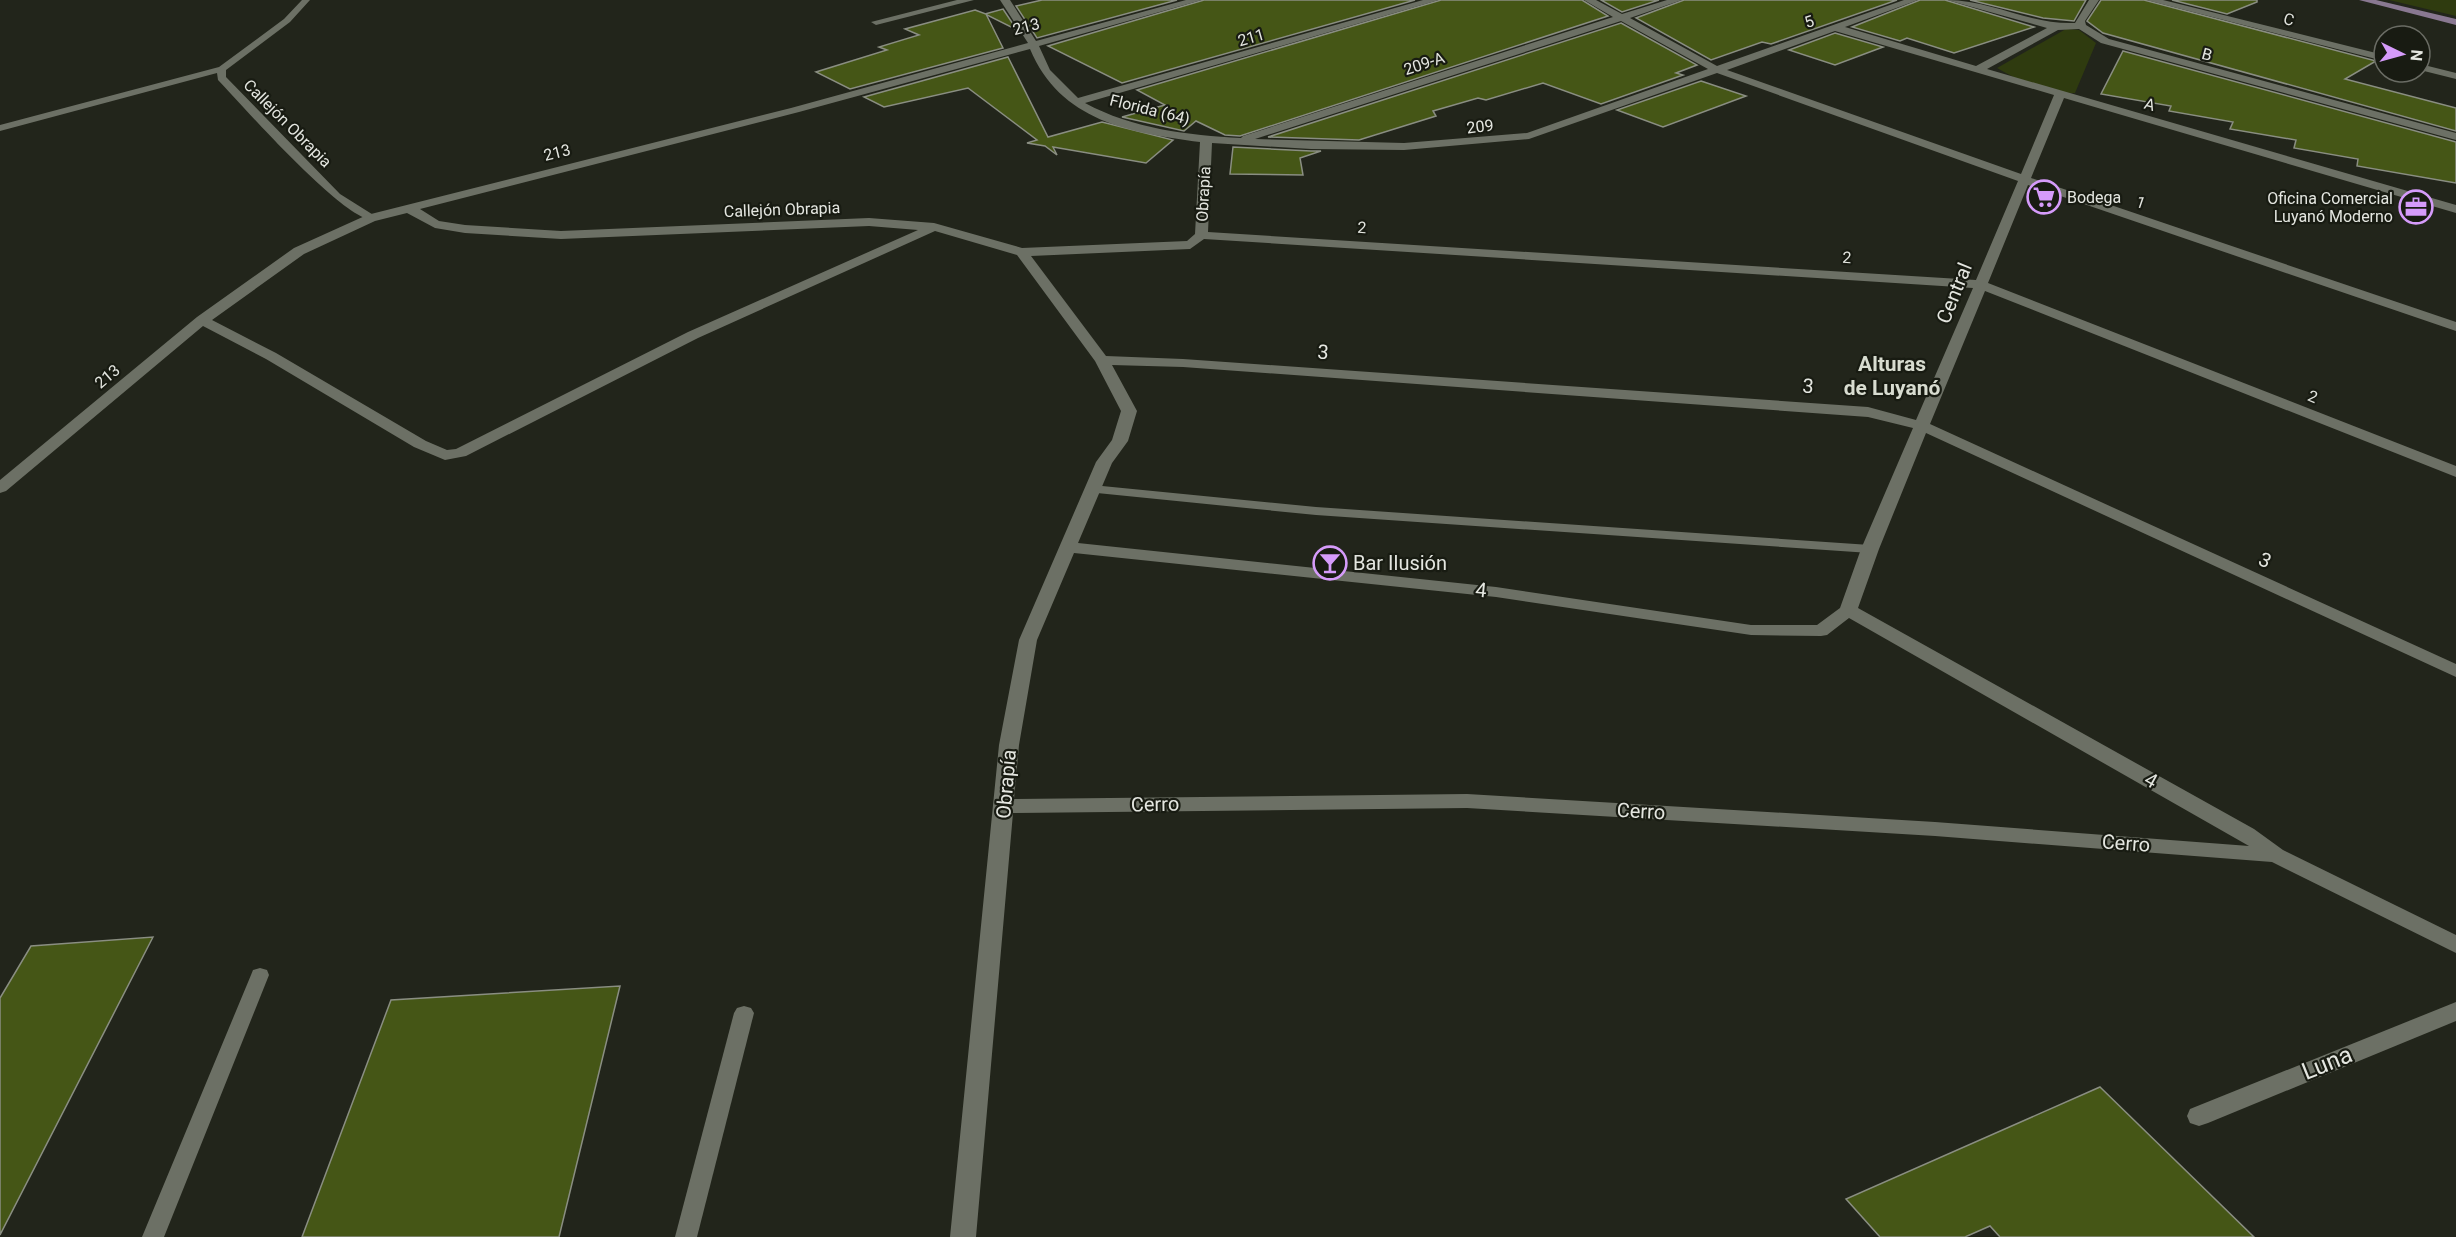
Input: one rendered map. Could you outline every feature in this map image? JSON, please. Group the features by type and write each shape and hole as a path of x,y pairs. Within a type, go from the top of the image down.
{"street":[{"path":"876,22 969,0"},
{"name":"Florida (64)","path":"1005,0 1033,43 1043,67 1077,102 1132,125 1206,139 1237,142"},
{"name":"213","path":"0,488 202,320 299,251 371,218 795,110 1033,43 1197,0"},
{"name":"211","path":"1077,102 1434,0"},
{"name":"1","path":"1588,0 1715,69 2025,180 2456,327"},
{"path":"1622,18 1677,0"},
{"name":"5","path":"1715,69 1913,0"},
{"path":"1952,0 2056,27 2080,26 2080,21 2094,0"},
{"name":"C","path":"2151,0 2372,55"},
{"path":"2364,0 2456,22"},
{"name":"209-A","path":"1237,142 1622,18"},
{"name":"B","path":"2080,26 2105,41 2456,137"},
{"path":"1977,69 2056,27"},
{"name":"A","path":"1836,28 2456,208"},
{"name":"209","path":"1237,142 1374,148 1475,144 1528,136 1715,69"},
{"path":"2432,70 2456,76"},
{"name":"Central","path":"1848,610 1870,549 2061,95"},
{"name":"Obrapía","path":"1022,252 1191,245 1201,235 1206,139"},
{"name":"Callejón Obrapia","path":"410,209 435,224 465,229 561,235 870,222 934,227 1022,252"},
{"path":"202,320 271,356 420,444 445,455 460,453 615,371 815,278 934,227"},
{"name":"2","path":"1201,235 1980,284 2456,472"},
{"path":"1022,252 1102,360"},
{"name":"Obrapía","path":"963,1237 1009,745 1028,640 1104,462 1120,441 1129,411 1102,360"},
{"name":"3","path":"1102,360 1183,363 1868,412 1923,426 2456,671"},
{"name":"4","path":"1068,546 1496,592 1751,630 1821,631 1848,610 2247,834 2276,855 2456,945"},
{"name":"Cerro","path":"1004,806 1467,801 1935,829 2276,855"},
{"name":"Luna","path":"2199,1116 2456,1011"}],"lane":[{"name":"Callejón Obrapia","path":"306,0 283,26 249,47 222,69 221,78 336,196 371,218"},
{"path":"0,128 222,69"},
{"path":"1092,489 1316,511 1870,549"},
{"path":"153,1237 261,975"},
{"path":"686,1237 744,1013"}],"green space":[{"path":"2389,0 2456,0 2456,16"},
{"path":"2066,29 2079,30 2096,43 2075,93 2034,86 1997,68"}],"building":[{"path":"1042,0 1177,0 1037,38 1016,6"},
{"path":"1204,0 1415,0 1122,83 1048,46"},
{"path":"1441,0 1582,0 1608,16 1240,136 1225,135 1196,121 1184,131 1122,117 1165,105 1137,90"},
{"path":"1601,0 1659,0 1622,12"},
{"path":"1684,0 1897,0 1771,44 1762,42 1711,60 1636,18"},
{"path":"1920,0 1945,0 2034,27 1954,53 1907,38 1900,41 1852,27"},
{"path":"1970,0 2086,0 2074,21 2043,18"},
{"path":"2101,0 2144,0 2372,60 2372,63 2345,79 2456,108 2456,131 2103,33 2087,21"},
{"path":"2172,0 2257,0 2257,2 2227,14"},
{"path":"1003,9 1017,30 985,14"},
{"path":"975,10 986,14 1003,48 850,89 816,72 887,50 879,47 919,35 905,29"},
{"path":"1621,23 1697,65 1676,73 1683,75 1601,104 1543,83 1486,100 1478,98 1433,111 1436,116 1359,140 1268,137"},
{"path":"1835,33 1883,47 1835,65 1789,50"},
{"path":"2123,51 2456,142 2456,183 2357,166 2358,159 2294,148 2296,140 2230,129 2233,122 2169,111 2171,106 2101,94"},
{"path":"1008,57 1048,137 1102,122 1173,140 1146,163 1053,147 1057,155 1045,146 1027,143 1037,140 968,88 884,107 864,97"},
{"path":"1701,81 1746,96 1663,127 1617,110"},
{"path":"1233,147 1321,151 1300,158 1303,175 1230,174"},
{"path":"153,937 0,1235 0,998 31,946"},
{"path":"620,986 559,1237 302,1237 391,1000"},
{"path":"2100,1087 2254,1237 2000,1237 1990,1226 1965,1237 1880,1237 1846,1199"}],"place":[{"name":"Bodega","path":"2044,197"},
{"name":"Oficina Comercial Luyanó Moderno","path":"2416,207"},
{"name":"Bar Ilusión","path":"1330,563"}],"district":[{"name":"Alturas de Luyanó","path":"1892,376"}]}
